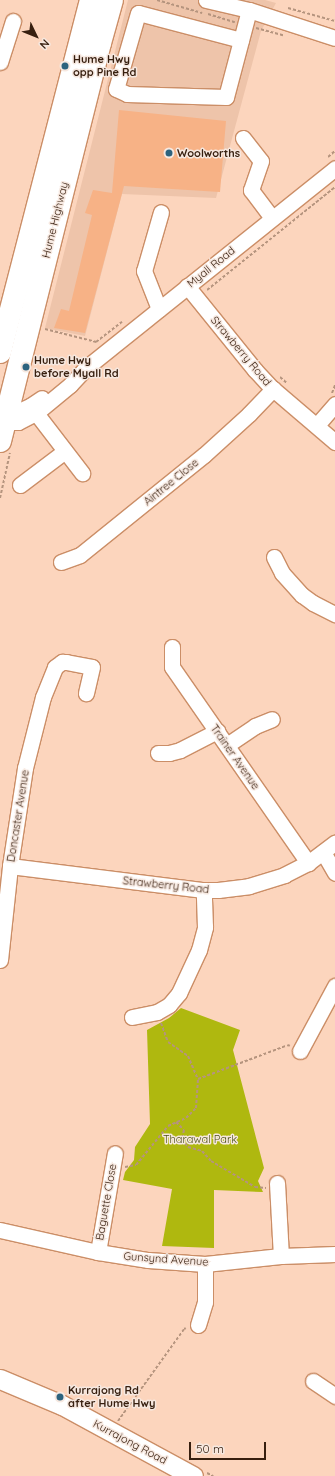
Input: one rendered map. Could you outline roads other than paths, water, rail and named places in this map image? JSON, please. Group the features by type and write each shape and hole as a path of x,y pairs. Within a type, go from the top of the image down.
{"highway":[{"name":"Hume Highway","path":"0,352 90,0"},
{"name":"Hume Highway","path":"6,443 3,417 112,0"}],"main road":[{"name":"Kurrajong Road","path":"0,1379 62,1405 193,1476"},
{"name":"Kurrajong Road","path":"0,1393 47,1411 167,1476"}],"street":[{"path":"209,0 249,10 335,38"},
{"path":"241,40 138,14 116,89 127,94 226,97 249,10"},
{"path":"0,62 14,22"},
{"path":"243,138 261,162 251,190 272,218"},
{"name":"Myall Road","path":"3,417 13,422 18,422 36,413 70,385 87,367 272,218 329,164"},
{"path":"159,309 144,271 161,212"},
{"name":"Strawberry Road","path":"187,286 255,370 276,383 335,442"},
{"name":"Myall Road","path":"3,417 34,404 66,379 87,367"},
{"name":"Aintree Close","path":"60,562 80,555 204,455 249,414 276,383"},
{"path":"317,425 335,404"},
{"path":"36,413 82,473"},
{"path":"20,485 65,451"},
{"path":"274,557 282,574 297,590 312,602 335,614"},
{"name":"Trainer Avenue","path":"172,647 172,667 308,863"},
{"name":"Doncaster Avenue","path":"0,960 10,866 25,768 43,697 55,667 62,662 92,667 86,693"},
{"path":"227,745 255,726 272,719"},
{"path":"158,753 169,753 180,750 217,730"},
{"name":"Strawberry Road","path":"10,866 204,890 231,888 266,881 308,863 335,843"},
{"path":"323,852 335,873"},
{"path":"132,1017 157,1012 168,1005 179,993 199,950 205,927 204,890"},
{"path":"300,1051 335,986"},
{"name":"Baguette Close","path":"98,1252 115,1153"},
{"path":"277,1186 281,1256"},
{"name":"Gunsynd Avenue","path":"0,1230 98,1252 148,1260 205,1264 281,1256 335,1254"},
{"path":"198,1325 205,1302 205,1264"},
{"path":"314,1381 335,1396"}],"place":[{"name":"Hume Hwy opp Pine Rd","path":"65,66"},
{"name":"Woolworths","path":"169,153"},
{"name":"Hume Hwy before Myall Rd","path":"26,367"},
{"name":"Kurrajong Rd after Hume Hwy","path":"60,1397"}],"park label":[{"name":"Tharawal Park","path":"200,1139"}]}
